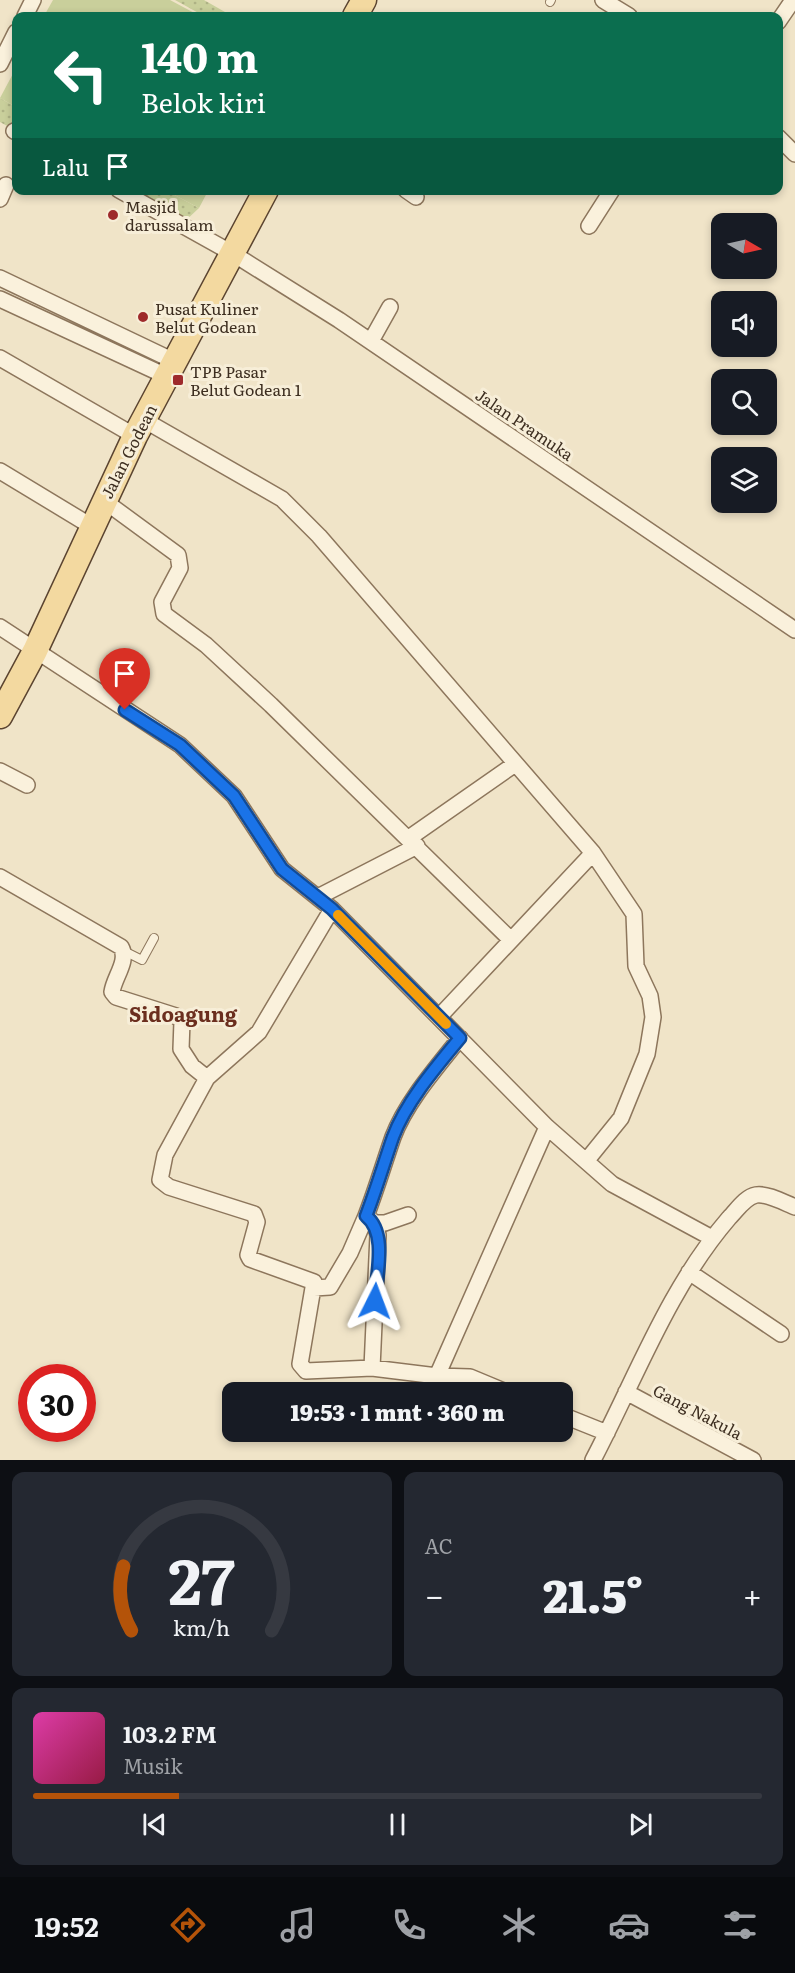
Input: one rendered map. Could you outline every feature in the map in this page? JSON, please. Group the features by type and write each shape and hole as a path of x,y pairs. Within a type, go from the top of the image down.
{"main road":[{"name":"Jalan Godean","path":"0,716 35,651 103,500 139,428 263,195"}],"street":[{"path":"603,0 622,12"},
{"path":"783,15 793,0"},
{"path":"0,64 12,40"},
{"path":"783,142 795,154"},
{"name":"Jalan Pramuka","path":"128,195 232,253 371,341 795,630"},
{"path":"589,226 609,195"},
{"path":"0,278 170,368"},
{"path":"0,299 170,368"},
{"path":"371,341 390,307"},
{"path":"1,361 282,499 319,536 593,853 634,914 636,966 650,996 653,1017 647,1054 621,1118 587,1160"},
{"path":"0,471 91,526"},
{"path":"103,500 178,555 180,568 162,602 164,614 206,645 413,842 512,940"},
{"path":"0,627 180,745 234,796 282,869 332,909 547,1127 612,1184 712,1238"},
{"path":"318,897 413,842 515,764"},
{"path":"0,771 27,785"},
{"path":"439,1017 593,853"},
{"path":"0,877 121,947 124,951 112,992 116,997 176,1016 182,1021 184,1027 181,1049 192,1066 207,1078"},
{"path":"332,909 259,1032 207,1078 165,1155 160,1180 169,1187 254,1214 257,1222 248,1255 250,1259 310,1279 314,1288 300,1364 306,1371 312,1373 372,1368 437,1376 470,1377 482,1382"},
{"path":"314,1288 330,1287 370,1219 393,1136 427,1078 460,1038"},
{"path":"437,1376 547,1127"},
{"path":"593,1460 689,1272 712,1238 745,1200 754,1195 760,1194 795,1207"},
{"path":"370,1219 385,1223 408,1215"},
{"path":"370,1219 378,1235 372,1368"},
{"path":"689,1272 781,1334"},
{"name":"Gang Nakula","path":"626,1392 753,1460"},
{"path":"573,1419 607,1433"}],"lane":[{"path":"124,951 142,960 154,938"}],"green space":[{"path":"53,0 170,0 192,12 46,12"},
{"path":"175,0 204,0 225,12 197,12"},
{"path":"12,76 12,105 0,98"},
{"path":"0,98 12,105 12,129 0,122"},
{"path":"129,195 175,195 199,208 182,224"},
{"path":"175,195 206,195 199,208"}],"slow traffic":[{"path":"338,915 446,1024"}],"place":[{"name":"Masjid darussalam","path":"113,215"},
{"name":"Pusat Kuliner Belut Godean","path":"143,317"},
{"name":"TPB Pasar Belut Godean 1","path":"178,380"}],"district":[{"name":"Sidoagung","path":"183,1013"}],"route":[{"path":"125,710 180,745 234,796 282,869 332,909 460,1038 427,1078 393,1136 383,1173 366,1216 375,1223 378,1235 375,1301"}]}
